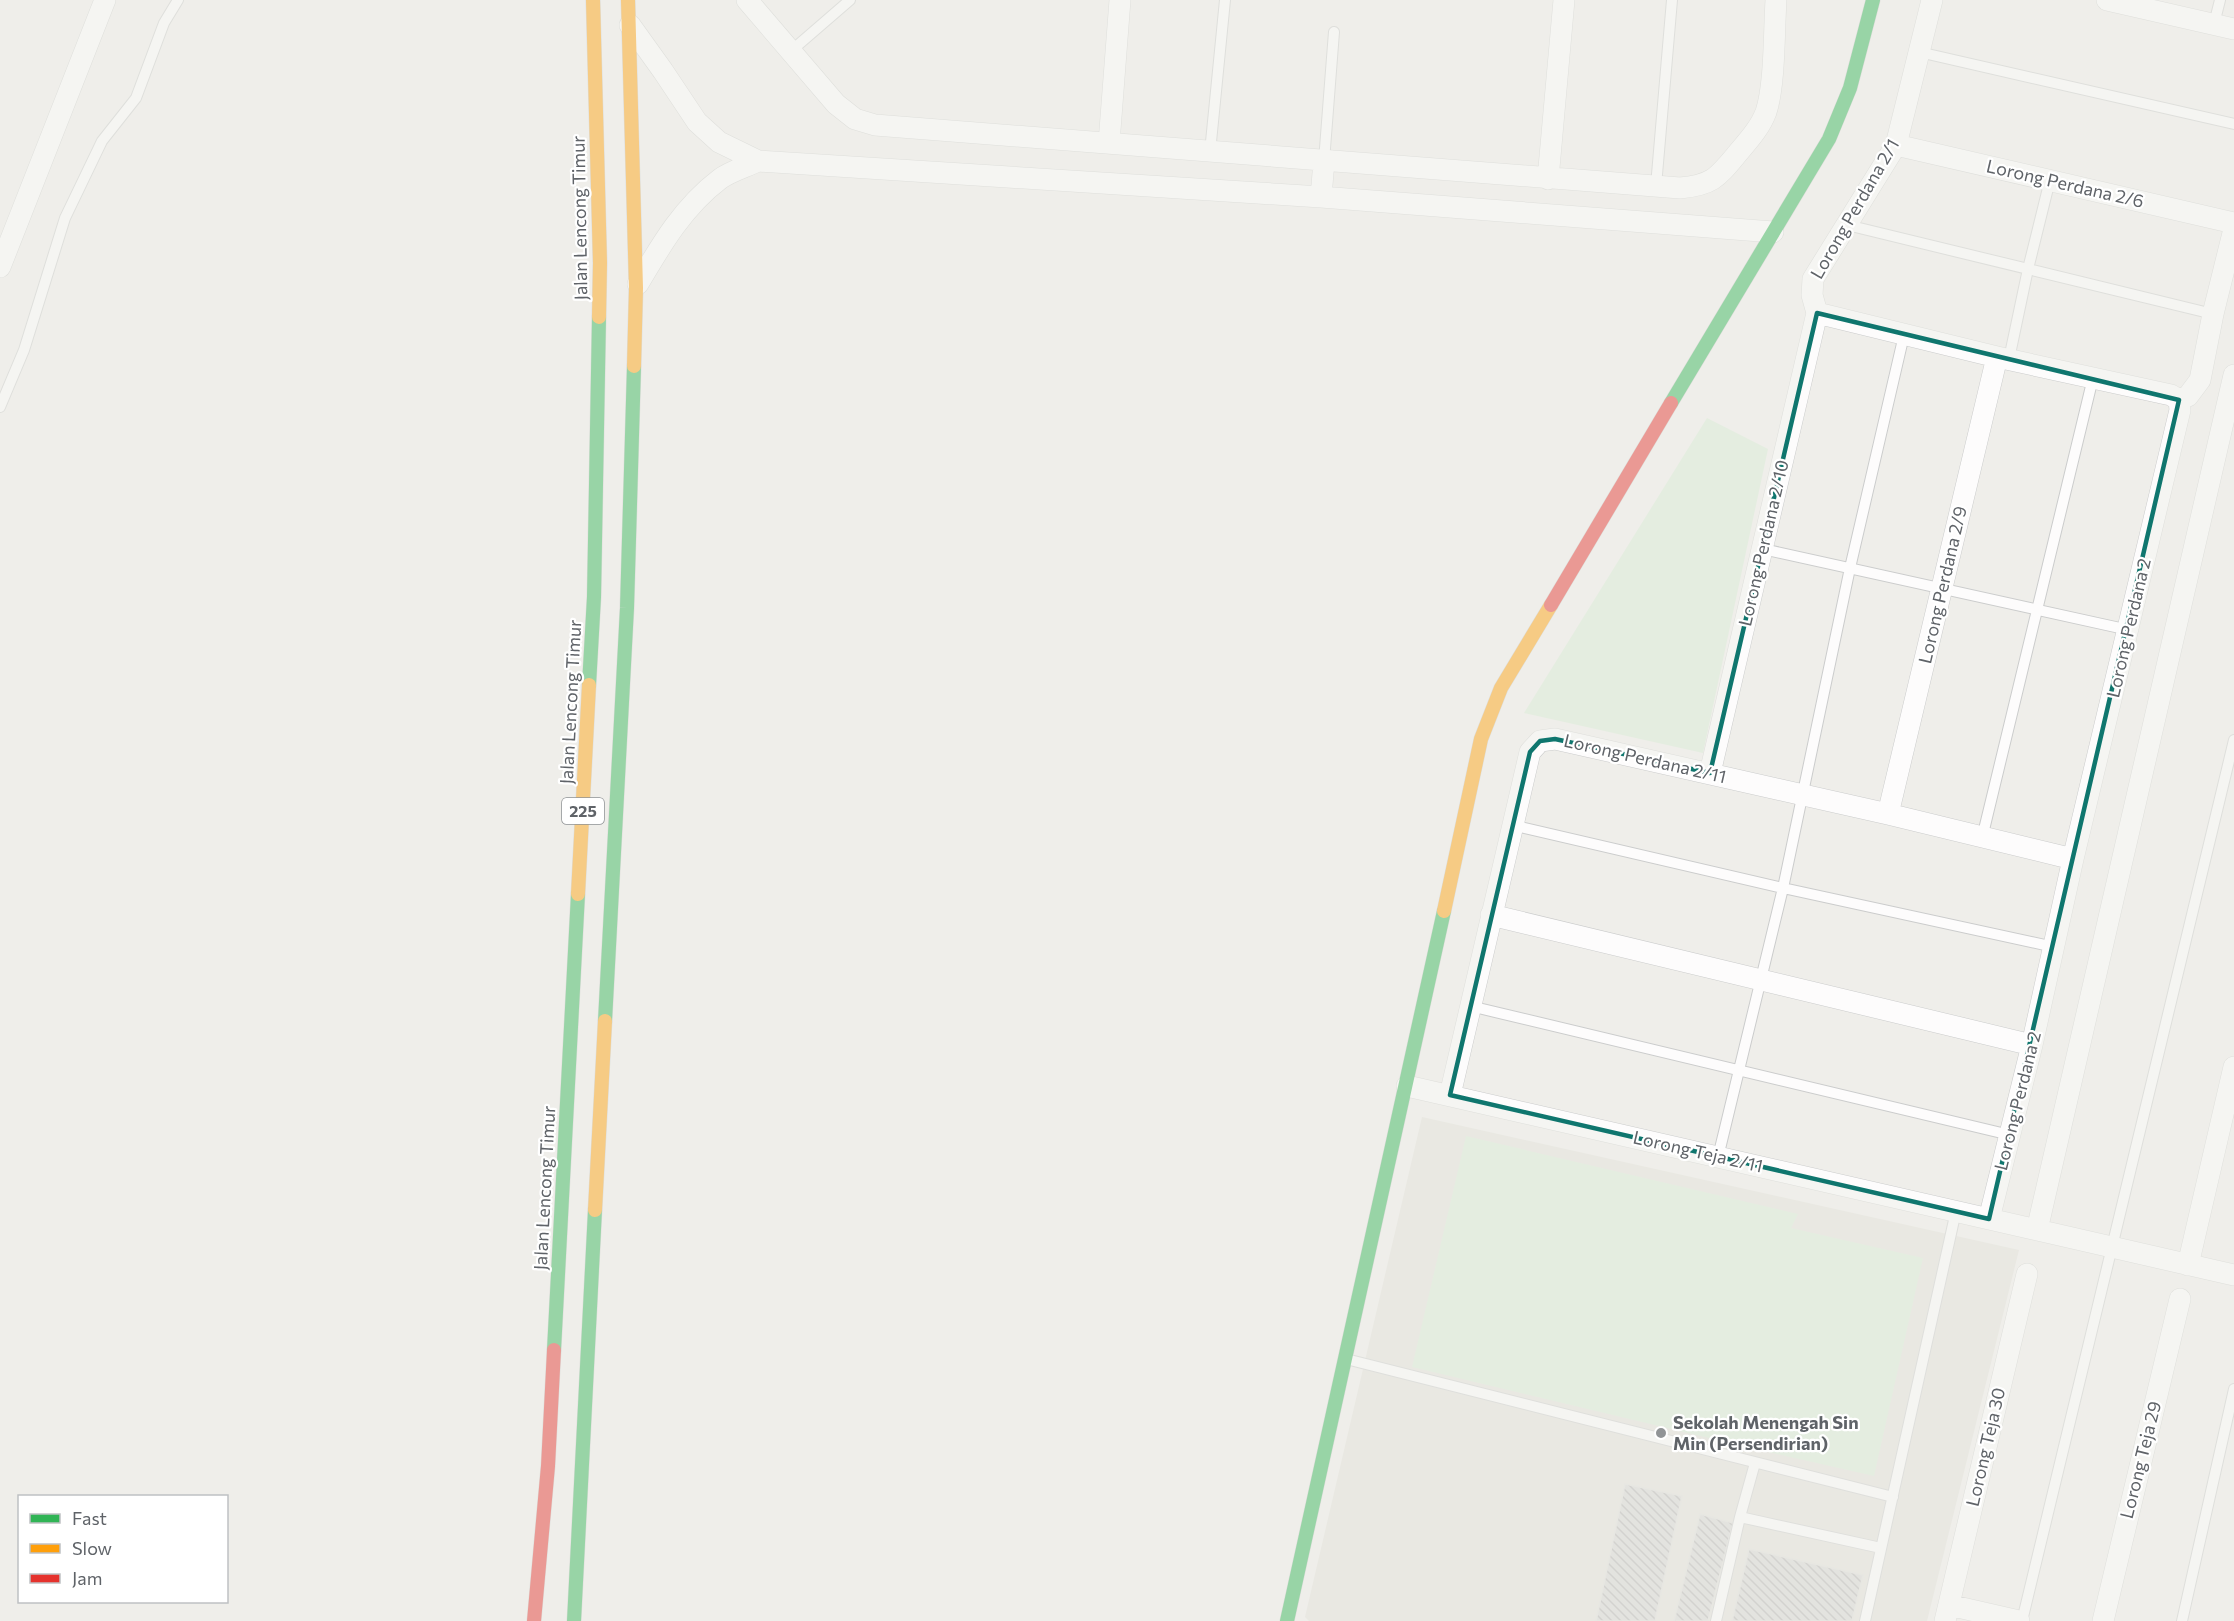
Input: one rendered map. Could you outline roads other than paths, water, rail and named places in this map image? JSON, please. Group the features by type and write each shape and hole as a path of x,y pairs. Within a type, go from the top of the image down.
{"main road":[{"name":"Jalan Lencong Timur","path":"534,1621 548,1466 594,597 600,263 593,0"},
{"name":"225","path":"574,1621 627,608 636,288 628,0"},
{"path":"1287,1621 1407,1086 1481,739 1491,711 1501,688 1843,113 1853,84 1873,0"}],"street":[{"path":"0,267 105,0"},
{"path":"747,0 836,105 855,119 875,125 1680,188 1701,186 1720,176 1756,130 1766,111 1770,87 1776,0"},
{"path":"1109,143 1120,0"},
{"path":"1548,179 1564,0"},
{"name":"Lorong Perdana 2/1","path":"1818,313 1812,295 1813,279 1896,145 1932,0"},
{"path":"2119,1 2224,26"},
{"path":"630,25 697,122 719,142 758,161 1321,197 1773,232"},
{"name":"Lorong Perdana 2/6","path":"1896,145 2234,223"},
{"path":"636,288 667,234 688,207 722,178 758,161"},
{"path":"1321,197 1324,161"},
{"path":"1818,313 2003,358 2171,395 2179,400 2188,396 2200,380 2213,314 2234,229"},
{"name":"Lorong Perdana 2/10","path":"1710,773 1818,313"},
{"name":"Lorong Perdana 2/9","path":"1888,814 2003,358"},
{"path":"2037,1230 2234,375"},
{"name":"Lorong Perdana 2","path":"1989,1219 2129,630 2180,410 2179,400"},
{"name":"Lorong Perdana 2/11","path":"1450,1095 1530,753 1540,741 1555,739 1710,773 2073,859"},
{"path":"1491,915 2032,1045"},
{"path":"2188,1264 2234,1067"},
{"name":"Lorong Teja 2/11","path":"1407,1086 2234,1275"},
{"name":"Lorong Teja 30","path":"1947,1613 2027,1274"},
{"name":"Lorong Teja 29","path":"2103,1621 2180,1299"},
{"path":"1947,1613 2021,1621"}],"lane":[{"path":"0,407 24,350 65,218 102,141 136,98 164,23 178,0"},
{"path":"790,51 850,0"},
{"path":"1210,152 1226,0"},
{"path":"1656,186 1672,0"},
{"path":"2220,0 2224,26"},
{"path":"1324,161 1334,32"},
{"path":"1919,52 2234,124"},
{"path":"2003,358 2050,180"},
{"path":"1847,225 2213,314"},
{"path":"1718,1157 1783,888 1850,568 1904,335"},
{"path":"1982,838 2093,378"},
{"path":"1763,549 2129,630"},
{"path":"2021,1621 2234,740"},
{"path":"1512,825 1783,888 2054,947"},
{"path":"1470,1006 2010,1135"},
{"path":"1865,1621 1956,1211"},
{"path":"1345,1359 1893,1497"},
{"path":"2182,1621 2234,1389"},
{"path":"1716,1621 1755,1463"},
{"path":"1740,1517 1881,1548"}],"place":[{"name":"Sekolah Menengah Sin Min (Persendirian)","path":"1661,1433"}]}
